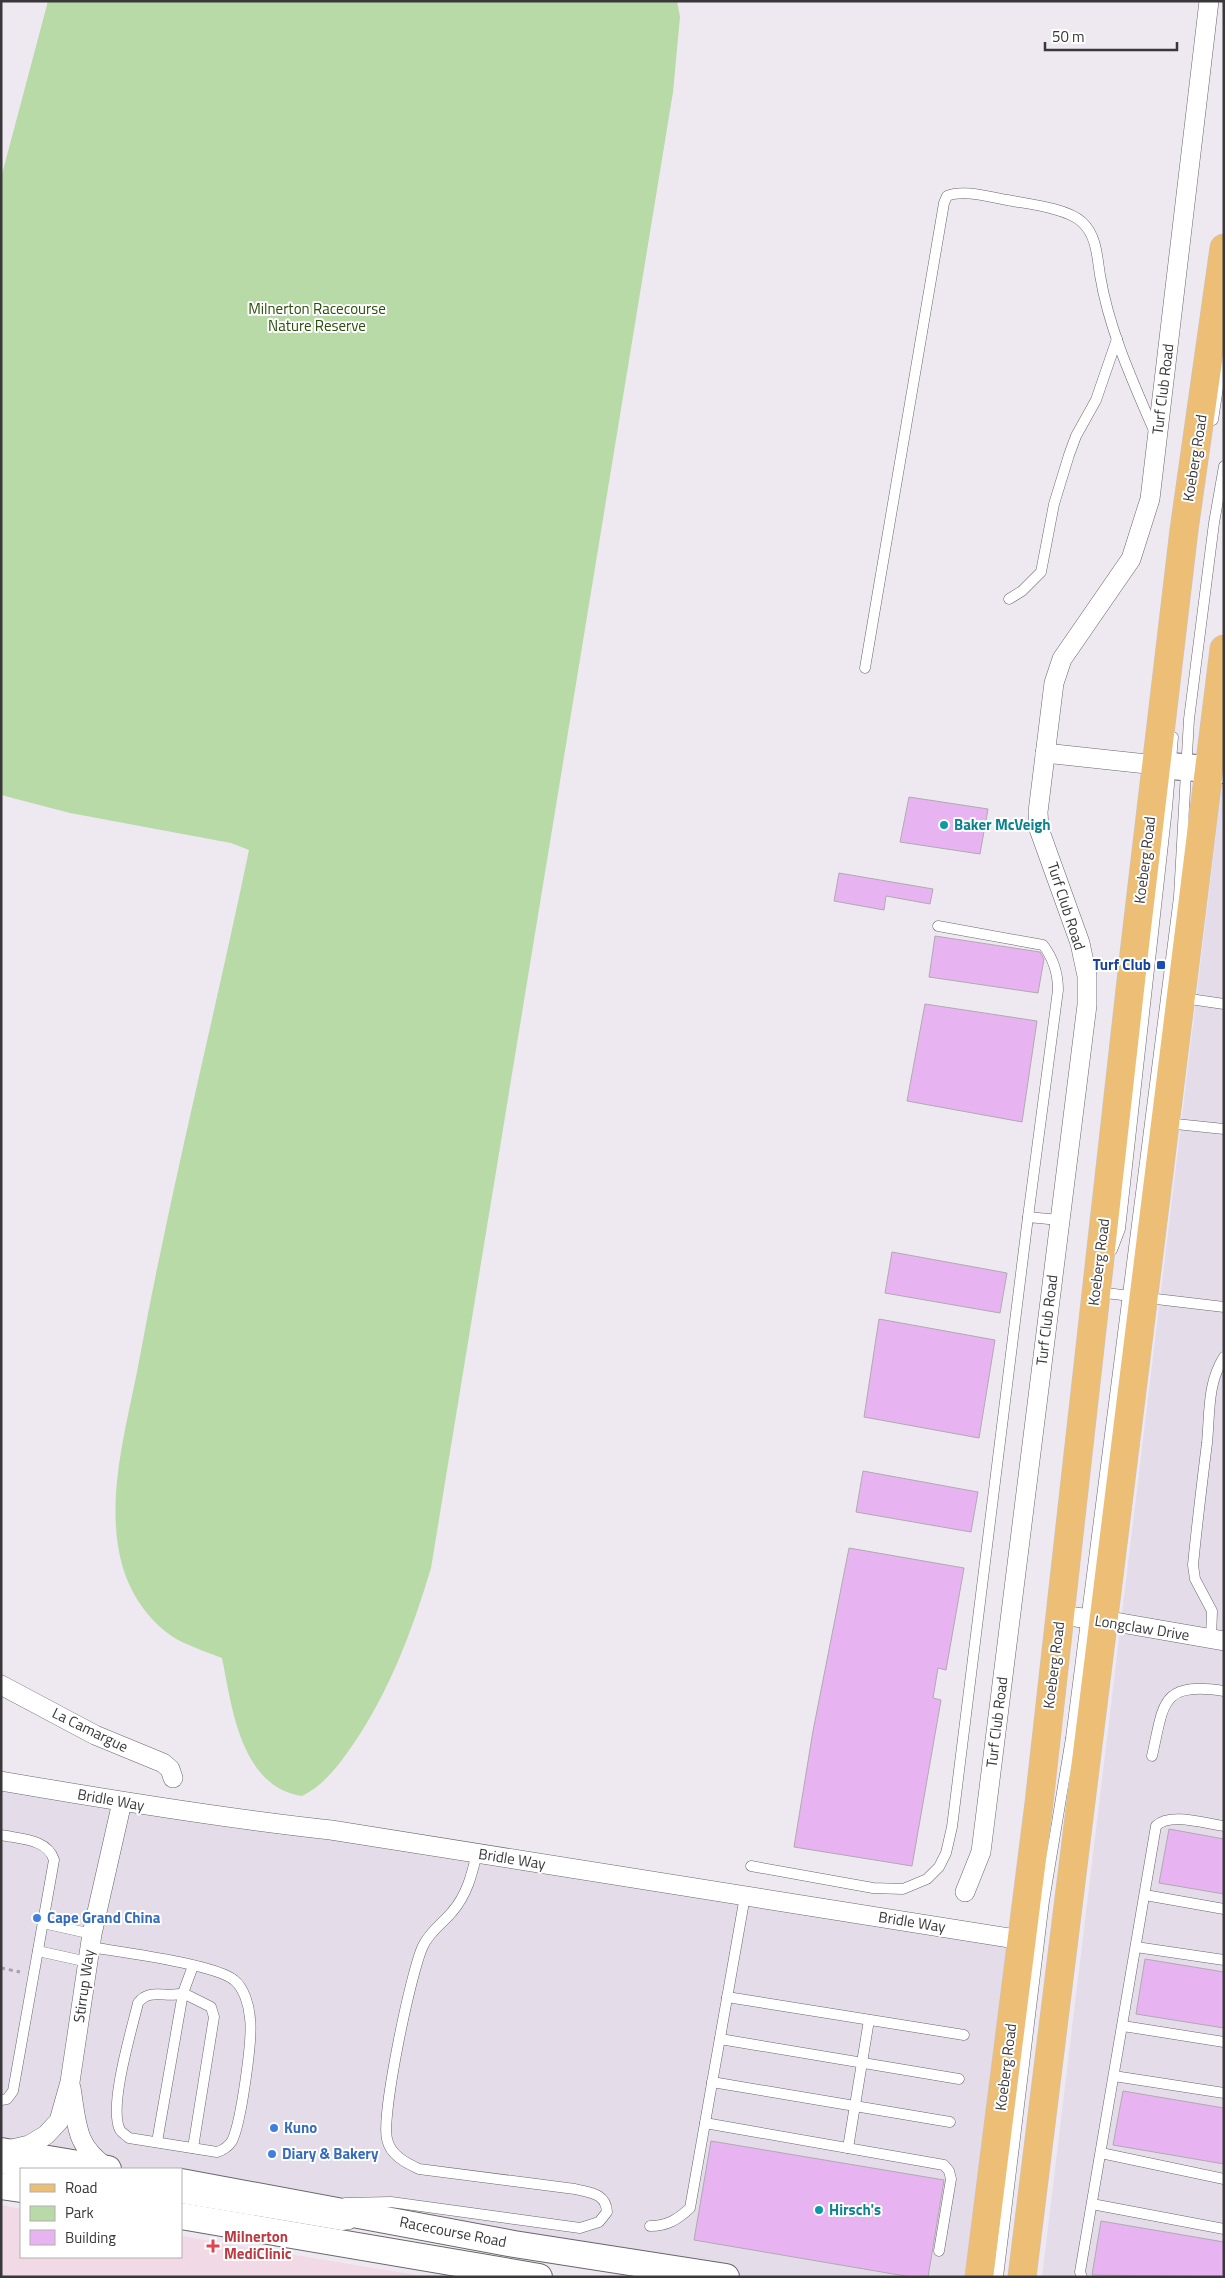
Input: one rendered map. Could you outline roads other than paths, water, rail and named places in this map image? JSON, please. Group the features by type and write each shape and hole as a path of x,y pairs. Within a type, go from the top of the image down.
{"main road":[{"name":"Koeberg Road","path":"1022,2277 1095,1620 1136,1296 1166,1123 1181,997 1189,767 1184,530 1224,248"},
{"name":"Koeberg Road","path":"979,2277 1022,1940 1096,1292 1189,767 1224,649"},
{"path":"2,2157 100,2168"},
{"name":"Racecourse Road","path":"182,2182 361,2215 524,2264"},
{"path":"1,2186 20,2189"},
{"name":"Racecourse Road","path":"182,2216 524,2264 726,2277"}],"street":[{"name":"Turf Club Road","path":"965,1892 981,1852 1087,1005 1087,976 1080,943 1039,829 1038,812 1054,683 1062,659 1131,560 1150,499 1209,1"},
{"path":"1045,753 1189,767"},
{"name":"Longclaw Drive","path":"1060,1615 1217,1640"},
{"name":"La Camargue","path":"1,1686 95,1735 163,1762 170,1769 173,1778"},
{"name":"Bridle Way","path":"1,1781 235,1820 331,1830 1022,1940"},
{"name":"Stirrup Way","path":"2,2157 46,2134 58,2121 70,2082 90,1948 122,1802"},
{"name":"Stirrup Way","path":"70,2082 77,2124 84,2148 108,2168"}],"lane":[{"path":"865,668 920,336 944,203 947,196 953,193 968,194 1071,214 1090,231 1096,247 1104,299 1117,339 1157,439"},
{"path":"1009,598 1022,591 1041,572 1054,504 1069,455 1076,436 1096,400 1117,339"},
{"path":"1211,434 1224,349"},
{"path":"1136,1296 1179,897 1189,767 1191,710 1214,523 1224,466"},
{"path":"1174,727 1189,767"},
{"path":"751,1866 873,1888 902,1889 927,1879 939,1867 946,1853 952,1828 1058,990 1055,966 1044,945 938,926"},
{"path":"1181,997 1224,1004"},
{"path":"1166,1123 1224,1129"},
{"path":"1028,1218 1059,1220"},
{"path":"1096,1292 1224,1307"},
{"path":"1217,1640 1212,1610 1195,1579 1193,1565 1207,1439 1209,1397 1224,1357"},
{"path":"998,2277 1044,1901 1072,1738 1095,1620"},
{"path":"1152,1756 1164,1703 1182,1691 1198,1687 1224,1691"},
{"path":"1082,2277 1080,2272 1156,1826 1161,1821 1171,1818 1224,1826"},
{"path":"1,1835 41,1844 52,1852 54,1860 13,2091 7,2098 1,2100"},
{"path":"305,2205 391,2202 580,2228 599,2222 607,2212 604,2199 598,2195 574,2189 419,2169 406,2163 396,2155 386,2140 388,2102 409,1995 422,1948 428,1936 452,1913 463,1896 470,1881 477,1853"},
{"path":"1145,1894 1224,1908"},
{"path":"650,2226 662,2226 676,2220 690,2208 745,1896"},
{"path":"43,1923 90,1948"},
{"path":"1136,1946 1224,1960"},
{"path":"38,1951 90,1948 216,1970 234,1980 247,2002 251,2019 240,2117 231,2142 225,2149 217,2152 129,2138 120,2131 117,2117 117,2096 138,2003 143,1996 156,1993 175,1996 182,1993 211,2007 214,2017 193,2148"},
{"path":"157,2142 182,1993 193,1966"},
{"path":"727,1997 964,2035"},
{"path":"848,2148 869,2020"},
{"path":"1122,2026 1224,2042"},
{"path":"720,2039 959,2079"},
{"path":"1114,2076 1224,2093"},
{"path":"712,2082 950,2122"},
{"path":"705,2122 947,2167 951,2179 939,2250"},
{"path":"1101,2153 1224,2179"},
{"path":"2,2157 20,2171"},
{"path":"182,2198 342,2225 351,2224 361,2215"},
{"path":"1092,2204 1224,2229"}],"place":[{"name":"Baker McVeigh","path":"944,825"},
{"name":"Turf Club","path":"1161,965"},
{"name":"Cape Grand China","path":"37,1918"},
{"name":"Kuno","path":"274,2128"},
{"name":"Diary & Bakery","path":"272,2154"},
{"name":"Hirsch's","path":"819,2210"},
{"name":"Milnerton MediClinic","path":"213,2246"}],"park label":[{"name":"Milnerton Racecourse Nature Reserve","path":"317,318"}]}
